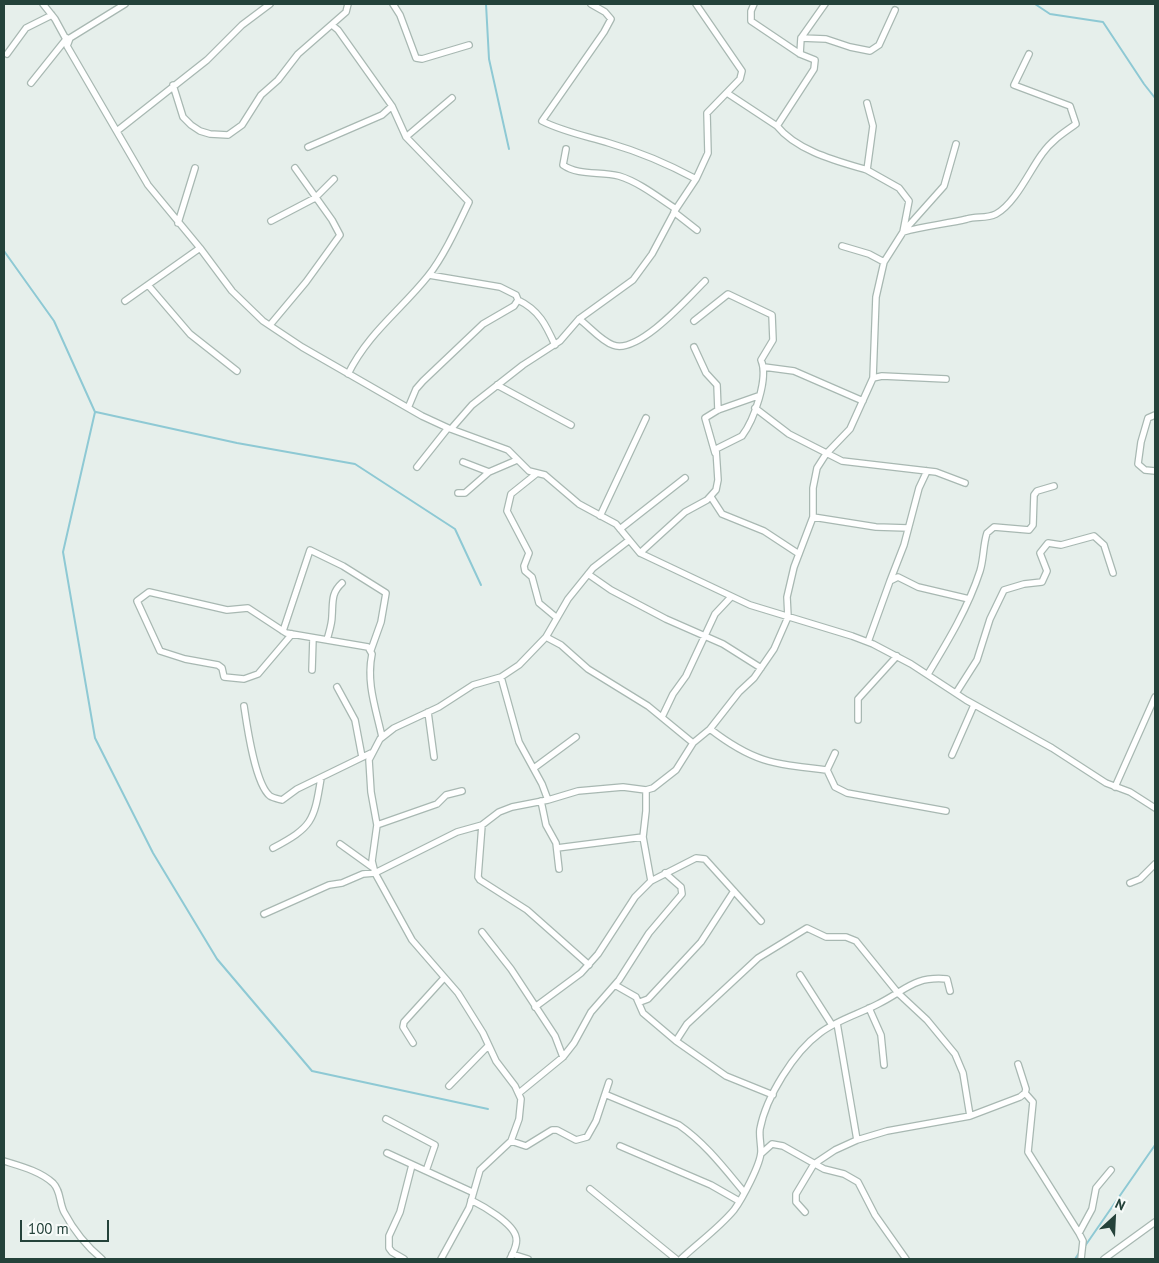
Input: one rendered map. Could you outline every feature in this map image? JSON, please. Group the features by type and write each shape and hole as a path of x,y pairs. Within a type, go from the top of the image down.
{"street":[{"path":"43,4 62,30 73,57 148,185 200,248 232,291 270,325 348,374 408,408 449,428 508,450 517,460 536,474 544,475 579,504 620,529 640,554 708,584 731,597 764,610 868,642 897,656 974,705 1052,748 1115,787 1130,792 1155,808"},
{"path":"31,83 65,41 124,4"},
{"path":"117,131 203,63 242,25 270,4"},
{"path":"173,85 183,117 191,125 200,131 210,134 228,135 242,125 261,95 278,80 298,54 346,12 348,4"},
{"path":"393,4 400,15 416,58 422,59 470,45"},
{"path":"591,4 605,12 611,19 542,121 558,129 643,154 669,164 696,179"},
{"path":"417,467 464,412 529,360 555,345 579,319 633,280 652,254 675,210 696,179 708,153 707,113 740,78 742,71 696,4"},
{"path":"754,4 751,11 751,21 800,54 816,60 814,69 777,126"},
{"path":"800,54 801,38 825,4"},
{"path":"801,38 826,39 850,47 870,50 879,45 894,10"},
{"path":"8,54 26,28 52,15"},
{"path":"332,25 392,106 406,137 469,202 429,275 371,337 358,353 348,374"},
{"path":"904,232 968,218 987,218 999,213 1028,179 1041,155 1053,139 1076,124 1070,106 1014,85 1029,54"},
{"path":"727,93 806,148 867,170 899,188 909,201 904,232"},
{"path":"406,137 452,98"},
{"path":"867,103 873,126 867,170"},
{"path":"308,147 382,116 392,106"},
{"path":"264,914 329,885 342,883 363,874 374,873 457,832 482,825 505,809 541,802 578,791 623,788 646,790 670,776 693,744 710,729 761,668 774,649 788,617 788,597 799,554 813,517 813,488 818,468 826,454 850,429 873,378 876,297 884,262 904,232 944,186 956,144"},
{"path":"566,149 563,165 574,172 599,172 621,176 675,210 697,230"},
{"path":"178,223 195,168"},
{"path":"270,325 306,282 340,235 332,220 295,168"},
{"path":"271,221 315,198 334,179"},
{"path":"842,246 869,254 884,262"},
{"path":"125,301 200,248"},
{"path":"429,275 500,287 516,295 518,300 530,306 543,319 555,345"},
{"path":"579,319 612,345 621,347 638,340 669,319 705,281"},
{"path":"148,285 190,334 237,371"},
{"path":"694,321 728,294 772,315 773,340 761,360 764,367 762,387 756,408 742,436 719,446 715,453"},
{"path":"408,408 416,389 423,382 483,324 514,306 518,300"},
{"path":"694,347 706,373 717,385 718,410"},
{"path":"764,367 794,371 862,401"},
{"path":"873,378 882,376 946,379"},
{"path":"497,385 571,425"},
{"path":"640,554 686,512 711,497 718,486 715,453 705,418 718,410 758,396"},
{"path":"756,408 789,434 826,454 850,462 927,471 965,483"},
{"path":"1155,415 1148,418 1141,442 1138,464 1145,470 1155,471"},
{"path":"600,516 646,418"},
{"path":"458,493 465,493 489,472 517,460"},
{"path":"463,462 489,472"},
{"path":"868,642 908,528 919,488 927,471"},
{"path":"536,474 512,494 507,511 529,553 524,566 525,571 532,577 538,602 557,618"},
{"path":"620,529 684,478"},
{"path":"928,674 948,642 969,599 980,568 985,539 990,529 1002,527 1020,531 1029,530 1033,525 1034,495 1037,491 1054,486"},
{"path":"711,497 722,514 764,531 799,554"},
{"path":"813,517 876,527 908,528"},
{"path":"956,693 977,660 990,619 1004,590 1024,584 1042,582 1047,571 1040,552 1048,543 1061,545 1094,536 1104,545 1113,573"},
{"path":"441,1259 471,1200 480,1170 511,1141 522,1106 518,1093 496,1061 464,1003 412,940 374,873 372,867 377,825 369,770 371,753 382,737 408,720 428,712 473,685 501,676 519,665 546,637 568,599 588,574 628,541"},
{"path":"283,631 310,550 343,566 386,593 380,622 371,650 368,677 382,737"},
{"path":"588,574 612,590 666,619 706,635 761,668"},
{"path":"890,581 898,577 918,587 969,599"},
{"path":"327,640 332,617 332,601 335,590 342,583"},
{"path":"292,634 258,674 244,678 224,677 222,668 218,665 160,651 137,601 149,592 227,610 248,608 283,631 371,650"},
{"path":"662,717 673,694 686,676 715,614 731,597"},
{"path":"546,637 561,645 588,669 662,717 693,744"},
{"path":"312,670 313,638"},
{"path":"858,720 858,699 897,656"},
{"path":"501,676 519,742 534,768 548,800"},
{"path":"337,687 355,720 362,757"},
{"path":"1115,787 1155,697"},
{"path":"952,755 974,705"},
{"path":"244,706 250,745 262,783 270,796 282,800 371,753"},
{"path":"428,712 434,756"},
{"path":"710,729 752,757 796,768 827,770"},
{"path":"534,768 576,737"},
{"path":"827,770 835,753"},
{"path":"827,770 835,787 847,793 946,811"},
{"path":"273,848 296,836 308,826 318,803 321,778"},
{"path":"646,790 647,803 643,837 651,881"},
{"path":"377,825 436,804 446,795 462,791"},
{"path":"541,802 546,825 557,848 559,869"},
{"path":"482,825 478,877 480,880 528,910 589,965"},
{"path":"557,848 643,837"},
{"path":"340,844 372,867"},
{"path":"535,1007 581,974 635,897 651,881 696,858 702,857 761,922"},
{"path":"1130,883 1140,879 1155,864"},
{"path":"518,1093 563,1057 591,1012 615,985 649,933 682,894 681,887 665,873"},
{"path":"640,1002 648,999 701,942 734,891"},
{"path":"676,1042 687,1024 758,958 804,928 810,928 826,937 846,937 856,941 898,993 927,1020 954,1054 964,1073 970,1116"},
{"path":"482,932 510,969 555,1036 563,1057"},
{"path":"800,975 834,1024 844,1056 857,1140"},
{"path":"413,1043 403,1027 404,1022 444,978"},
{"path":"762,1153 760,1128 772,1095 786,1071 800,1053 820,1033 834,1024 898,993 911,984 929,978 947,979 950,991"},
{"path":"615,985 636,997 640,1002 643,1013 676,1042 726,1076 772,1095"},
{"path":"869,1008 881,1035 884,1065"},
{"path":"448,1086 488,1046"},
{"path":"1018,1064 1025,1093 1034,1102 1028,1152 1080,1233 1083,1241 1081,1259"},
{"path":"511,1141 526,1146 552,1130 557,1130 576,1140 587,1137 592,1131 607,1095 609,1082"},
{"path":"805,1212 795,1199 814,1164 835,1150 857,1140 887,1132 970,1116 1020,1097 1025,1093"},
{"path":"607,1095 679,1125 689,1132 711,1153 744,1192"},
{"path":"386,1118 435,1145 426,1171"},
{"path":"681,1259 726,1218 744,1192 762,1153 772,1144 782,1146 814,1164 858,1182 875,1215 906,1259"},
{"path":"620,1146 711,1185 739,1201"},
{"path":"387,1153 472,1192"},
{"path":"4,1161 27,1168 52,1183 60,1195 64,1212 76,1234 86,1247 102,1259"},
{"path":"404,1259 392,1252 389,1243 405,1196 412,1165"},
{"path":"1080,1233 1092,1209 1096,1188 1111,1170"},
{"path":"590,1189 676,1259"},
{"path":"471,1200 487,1208 515,1233 516,1243 511,1256 528,1259"},
{"path":"1104,1259 1155,1222"}],"waterway":[{"path":"486,4 489,59 509,149"},
{"path":"1035,4 1050,14 1103,22 1155,98"},
{"path":"4,251 54,321 95,412 63,552 95,738 153,853 217,959 312,1071 488,1109"},
{"path":"96,412 237,443 355,464 455,529 481,585"},
{"path":"1085,1246 1155,1145"},
{"path":"1075,1259 1079,1253"}]}
